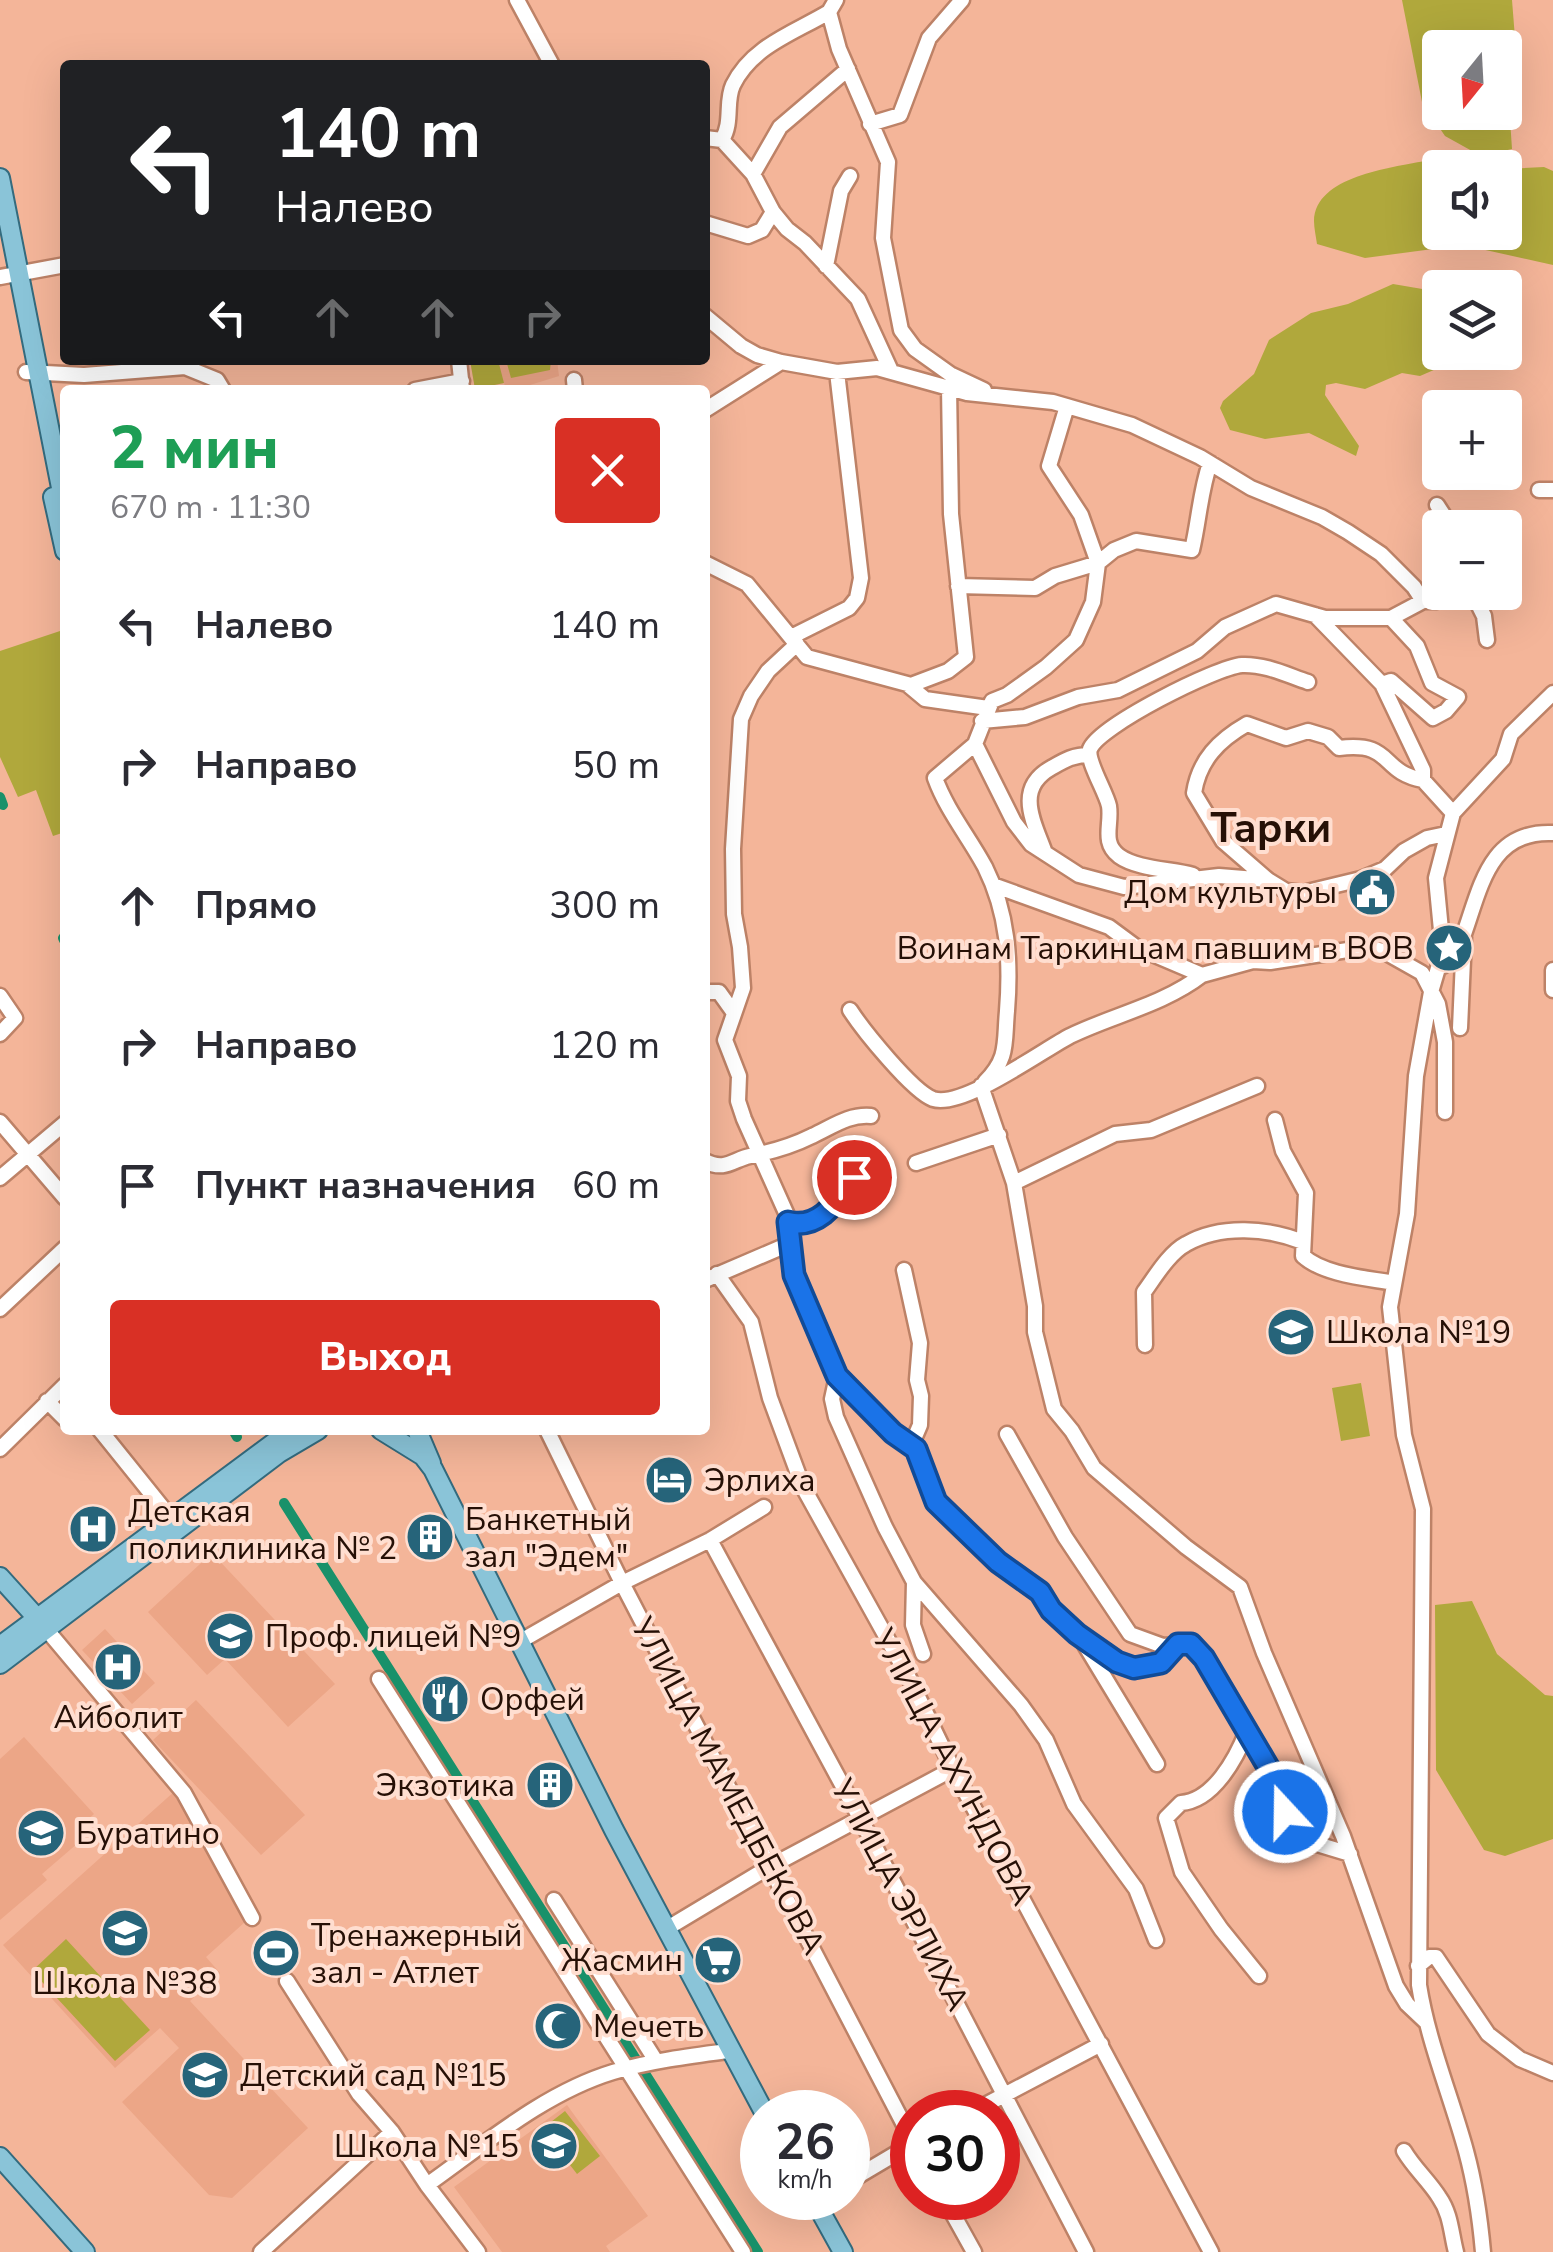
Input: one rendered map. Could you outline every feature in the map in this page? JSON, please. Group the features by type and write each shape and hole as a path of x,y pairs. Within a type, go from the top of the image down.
{"main road":[{"path":"0,178 8,276"},
{"path":"0,242 60,487"},
{"path":"32,372 60,524"},
{"path":"0,1664 41,1623 170,1517 286,1435"},
{"path":"0,1646 41,1623 310,1435"},
{"path":"391,1435 424,1452"},
{"path":"418,1435 751,2090"},
{"path":"0,1578 41,1623"},
{"path":"667,1929 752,2090"},
{"path":"0,2157 84,2252"},
{"path":"0,2172 71,2252"},
{"path":"826,2220 842,2252"}],"street":[{"path":"518,0 549,60"},
{"path":"870,124 900,115 928,38 962,0"},
{"path":"722,140 730,117 732,87 746,67 764,47 832,6 848,69 888,162 883,238 901,330 915,348 950,374 1000,399"},
{"path":"753,174 780,127 848,69"},
{"path":"710,139 722,140 753,174 773,212 858,299 890,371"},
{"path":"826,266 841,191 850,176"},
{"path":"710,225 748,236 762,230 773,212"},
{"path":"8,276 60,266"},
{"path":"710,320 741,346 782,362 837,372 878,368 1000,399 1067,406 1132,425 1251,488 1348,532 1381,554 1422,600"},
{"path":"710,407 782,362"},
{"path":"32,372 84,375 185,367 220,385"},
{"path":"837,372 861,578 857,598 849,608 794,641 768,671 741,719 732,849 742,988 725,1040 739,1076 738,1101 779,1195 788,1222 794,1275 837,1376 893,1433 916,1449 936,1502 998,1562 1040,1592 1051,1610 1077,1634 1117,1662 1134,1668 1161,1663 1178,1644"},
{"path":"906,684 948,671 966,657 951,514 949,388"},
{"path":"981,1086 1004,1061 1011,966 992,885 942,796 936,778 975,744 992,700 1007,695 1046,668 1076,640 1093,602 1098,562 1081,515 1048,466 1067,406"},
{"path":"958,586 1035,588 1055,576 1098,562 1136,541 1192,550 1201,490 1210,463"},
{"path":"1437,505 1440,510"},
{"path":"710,565 747,584 807,657 906,684 926,699 985,714 1026,717 1078,697 1118,690 1197,651 1226,627 1276,604 1325,618 1391,618 1422,602"},
{"path":"1481,610 1487,640"},
{"path":"1314,614 1382,684 1416,754 1423,780 1453,813"},
{"path":"1382,684 1391,682 1434,718 1446,712 1458,697 1432,683 1417,646 1391,618"},
{"path":"1268,880 1198,876 1129,861 1116,854 1108,842 1109,808 1089,756 1090,746 1126,716 1237,665 1258,665 1308,682"},
{"path":"1483,2252 1478,2203 1425,2021 1418,1966 1424,1509 1396,1376 1390,1307 1407,1214 1416,1076 1431,992 1443,951 1436,878 1446,834 1453,813 1503,759 1511,734 1553,692"},
{"path":"1423,780 1402,776 1380,752 1367,746 1338,748 1328,737 1308,731 1286,738 1247,724 1216,744 1196,775 1194,793 1223,841 1286,891 1303,893 1361,879 1385,870 1404,851 1426,838 1446,834"},
{"path":"975,744 1014,822 1030,844 1079,874 1124,887 1198,876"},
{"path":"1046,853 1032,816 1029,792 1038,775 1074,755 1089,756"},
{"path":"1460,1028 1464,936 1475,893 1510,840 1533,832 1553,833"},
{"path":"992,885 1109,927 1136,947 1202,975"},
{"path":"1436,976 1464,936"},
{"path":"850,1010 864,1031 915,1086 937,1100 950,1100 1012,1072 1071,1036 1160,998 1202,975 1253,961 1270,962 1367,947 1383,951 1422,974 1438,1004 1446,1042 1446,1112"},
{"path":"1553,970 1553,990"},
{"path":"710,992 719,992 734,1014"},
{"path":"0,996 15,1018 0,1034"},
{"path":"981,1086 1014,1183 1036,1332 1054,1408 1094,1468 1186,1548 1240,1587 1264,1654 1350,1854 1396,1986 1407,2004 1425,2021"},
{"path":"1014,1183 1115,1134 1152,1130 1256,1086"},
{"path":"710,1164 736,1164 813,1136 846,1118 872,1116"},
{"path":"1275,1120 1283,1151 1306,1193 1303,1256 1308,1262 1394,1283"},
{"path":"0,1122 60,1192"},
{"path":"0,1178 60,1127"},
{"path":"916,1163 999,1135"},
{"path":"788,1222 806,1224 826,1212 839,1198 845,1182 854,1177"},
{"path":"1145,1345 1144,1292 1184,1245 1210,1236 1265,1230 1303,1242"},
{"path":"711,1277 789,1244"},
{"path":"0,1309 60,1253"},
{"path":"904,1270 920,1343 920,1424 911,1446"},
{"name":"УЛИЦА АХУНДОВА","path":"711,1277 751,1322 770,1398 803,1488 908,1676 953,1769 1211,2252"},
{"path":"837,1376 832,1399 836,1417 885,1528 914,1582 1046,1740 1074,1804 1136,1889 1156,1940"},
{"path":"0,1449 60,1389"},
{"path":"47,1401 60,1414"},
{"path":"1007,1434 1074,1552 1130,1634 1162,1646 1191,1644 1204,1658 1274,1777 1294,1828 1317,1844 1350,1854"},
{"path":"104,1435 170,1517"},
{"name":"УЛИЦА МАМЕДБЕКОВА","path":"549,1435 890,2099"},
{"path":"520,1641 764,1507"},
{"name":"УЛИЦА ЭРЛИХА","path":"710,1540 1002,2090"},
{"path":"914,1582 913,1625 923,1654"},
{"path":"41,1623 184,1793 252,1918"},
{"path":"1077,1634 1157,1764"},
{"path":"379,1679 744,2252"},
{"path":"1246,1731 1240,1749 1222,1777 1195,1802 1181,1803 1166,1818 1182,1872 1258,1976"},
{"path":"667,1929 770,1866 953,1769"},
{"path":"554,1900 656,2061"},
{"path":"1418,1966 1429,1957 1436,1958 1488,2034 1520,2059 1553,2073"},
{"path":"287,1981 359,2094 392,2132 426,2185 478,2252"},
{"path":"1014,2090 1101,2044"},
{"path":"426,2185 536,2108 567,2092 656,2061 728,2050"},
{"name":"УЛИЦА ЭРЛИХА","path":"1020,2124 1086,2252"},
{"path":"260,2252 392,2132"},
{"path":"1404,2151 1440,2198 1452,2226 1456,2252"},
{"path":"956,2220 974,2252"}],"shaded area":[{"path":"1402,0 1512,0 1514,30 1422,30 1422,102"},
{"path":"1441,130 1511,130 1512,149 1470,150"},
{"path":"1422,161 1422,250 1425,250 1365,258 1317,244 1314,221 1327,194 1375,171"},
{"path":"1544,167 1553,171 1553,265 1486,250 1522,250 1522,168"},
{"path":"1393,284 1422,289 1422,370 1434,370 1420,376 1402,373 1365,389 1336,383 1326,385 1325,395 1359,446 1356,456 1309,433 1265,439 1230,430 1220,408 1223,401 1254,374 1269,340 1311,313 1348,304"},
{"path":"471,365 558,365 559,376 530,385 474,385"},
{"path":"471,365 499,365 504,383 474,385"},
{"path":"507,365 550,365 550,370 511,378"},
{"path":"60,631 60,834 53,836 36,790 18,797 0,757 0,651"},
{"path":"1361,1383 1370,1436 1341,1441 1332,1388"},
{"name":"Проф. лицей №9","path":"212,1553 335,1684 288,1727 225,1659 207,1675 148,1612"},
{"path":"1472,1601 1497,1654 1545,1695 1553,1696 1553,1839 1505,1856 1484,1850 1436,1770 1435,1605"},
{"name":"Айболит","path":"105,1629 155,1683 132,1704 82,1650"},
{"path":"196,1700 305,1815 261,1855 153,1740"},
{"name":"Буратино","path":"24,1737 94,1814 78,1828 85,1837 42,1874 47,1880 0,1920 0,1759"},
{"name":"Школа №38","path":"176,1790 199,1822 245,1922 206,1957 220,1973 190,2001 308,2128 232,2198 209,2195 122,2102 179,2048 160,2028 115,2068 3,1945"},
{"path":"66,1939 150,2030 115,2061 32,1971"},
{"name":"Школа №15","path":"567,2105 648,2216 606,2246 610,2252 502,2252 454,2187"},
{"path":"565,2111 600,2156 577,2174 542,2129"}],"waterway":[{"path":"0,797 3,805"},
{"path":"284,1503 758,2252"}],"place":[{"name":"Дом культуры","path":"1372,892"},
{"name":"Воинам Таркинцам павшим в ВОВ","path":"1449,948"},
{"name":"Школа №19","path":"1291,1332"},
{"name":"Эрлиха","path":"669,1480"},
{"name":"Детская поликлиника № 2","path":"93,1529"},
{"name":"Банкетный зал \"Эдем\"","path":"430,1537"},
{"name":"Проф. лицей №9","path":"230,1636"},
{"name":"Айболит","path":"118,1667"},
{"name":"Орфей","path":"445,1699"},
{"name":"Экзотика","path":"550,1785"},
{"name":"Буратино","path":"41,1833"},
{"name":"Школа №38","path":"125,1933"},
{"name":"Тренажерный зал - Атлет","path":"276,1953"},
{"name":"Жасмин","path":"718,1960"},
{"name":"Мечеть","path":"558,2026"},
{"name":"Детский сад №15","path":"205,2075"},
{"name":"Школа №15","path":"554,2146"}],"district":[{"name":"Тарки","path":"1271,828"}],"route":[{"path":"854,1177 845,1182 839,1198 826,1212 806,1224 788,1222 794,1275 837,1376 893,1433 916,1449 936,1502 998,1562 1040,1592 1051,1610 1077,1634 1117,1662 1134,1668 1161,1663 1178,1644 1191,1644 1204,1658 1274,1777 1285,1812"}]}
